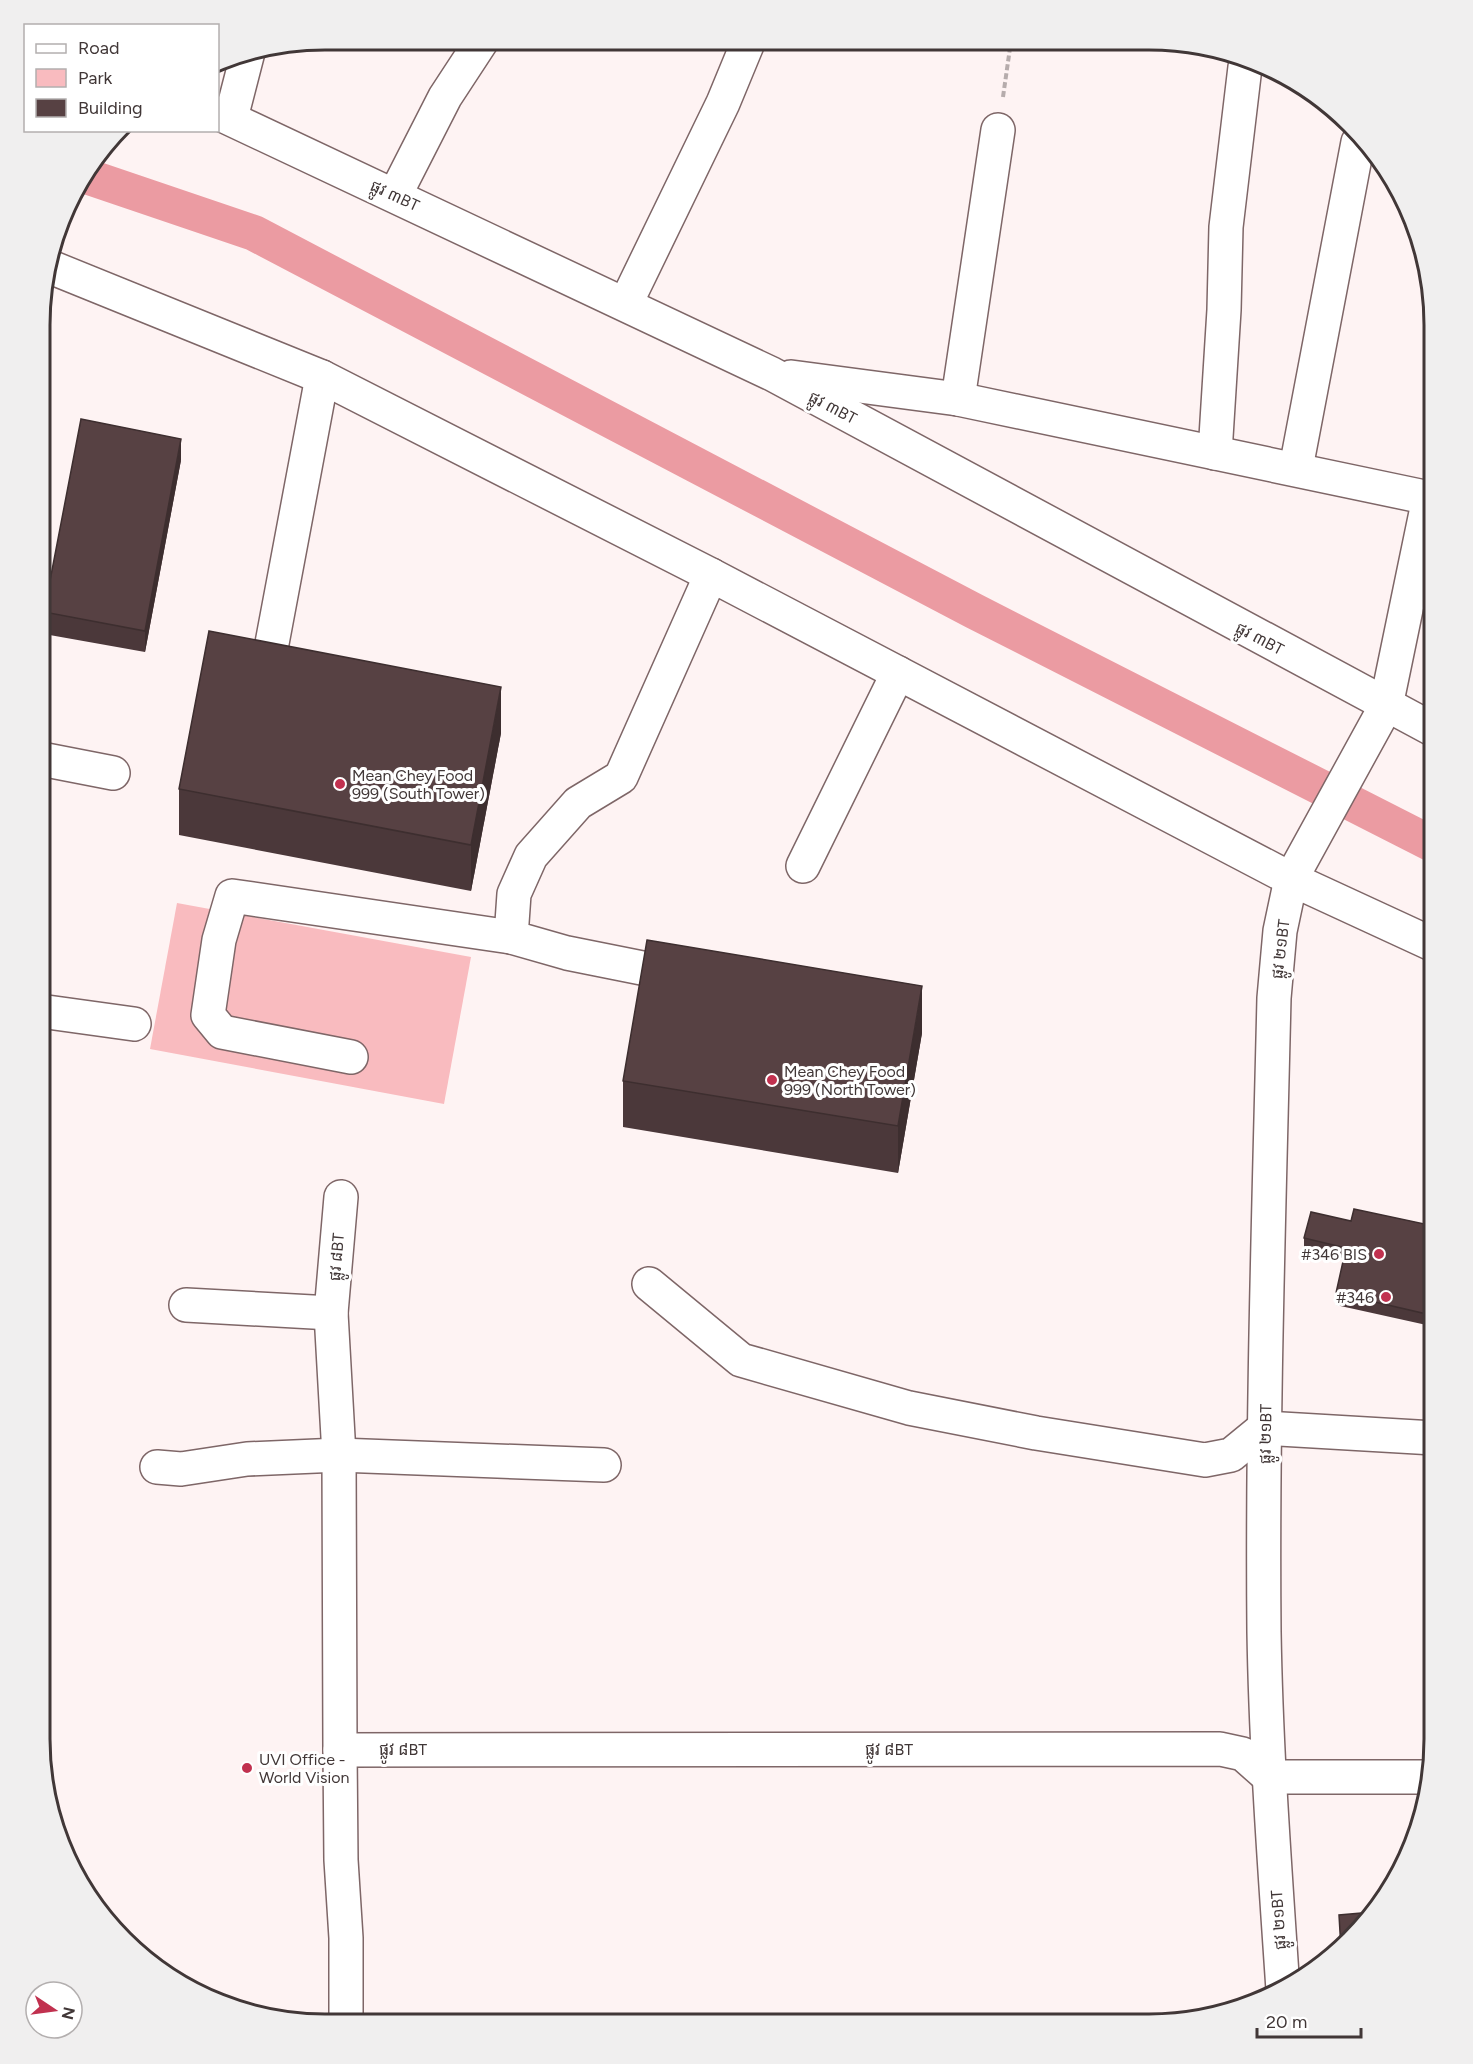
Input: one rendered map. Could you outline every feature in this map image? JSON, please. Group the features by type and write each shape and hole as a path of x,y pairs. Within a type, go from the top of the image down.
{"street":[{"path":"395,195 445,97 476,50"},
{"path":"626,303 723,103 745,50"},
{"path":"224,116 244,62"},
{"path":"1215,453 1224,310 1226,227 1245,67"},
{"name":"ផ្លូវ ៣BT","path":"224,116 626,303 772,374 1380,717 1424,728"},
{"path":"957,399 998,130"},
{"path":"1296,468 1357,146"},
{"path":"55,270 322,377 898,673 1299,865 1424,939"},
{"path":"772,374 957,399 1296,468 1424,497"},
{"path":"267,670 322,377"},
{"name":"ផ្លូវ ២១BT","path":"1282,1980 1269,1777 1264,1632 1264,1428 1274,998 1280,932 1299,865 1380,717 1424,529"},
{"path":"511,938 514,894 531,856 578,803 621,777 711,575"},
{"path":"803,866 898,673"},
{"path":"50,761 113,773"},
{"path":"351,1057 222,1032 208,1015 219,940 232,896 511,938 567,953 719,984"},
{"path":"50,1018 134,1024"},
{"name":"ផ្លូវ ៨BT","path":"341,1197 331,1313 339,1455 341,1860 346,1938 346,2014"},
{"path":"649,1284 741,1360 909,1408 1036,1433 1205,1460 1231,1455 1264,1428 1424,1437"},
{"path":"186,1305 331,1313"},
{"path":"157,1467 181,1469 247,1459 339,1455 604,1465"},
{"name":"ផ្លូវ ៨BT","path":"340,1750 1220,1749 1243,1754 1269,1777"},
{"path":"1269,1777 1421,1777"}],"path":[{"path":"998,130 1010,50"}],"green space":[{"path":"177,903 471,957 444,1104 150,1049"}],"building":[{"path":"81,419 181,439 145,631 50,613 50,581"},
{"name":"Mean Chey Food 999 (South Tower)","path":"209,631 501,687 471,845 179,789"},
{"name":"Mean Chey Food 999 (North Tower)","path":"647,940 922,986 898,1126 623,1081"},
{"path":"1354,1209 1424,1224 1424,1313 1336,1293 1346,1248 1304,1238 1311,1212 1351,1221"},
{"path":"1362,1913 1340,1937 1339,1915"}],"waterway":[{"path":"92,178 254,233 974,611 1424,840"}],"place":[{"name":"Mean Chey Food 999 (South Tower)","path":"340,784"},
{"name":"Mean Chey Food 999 (North Tower)","path":"772,1080"},
{"name":"#346 BIS","path":"1379,1254"},
{"name":"#346","path":"1386,1297"},
{"name":"UVI Office - World Vision","path":"247,1768"}]}
